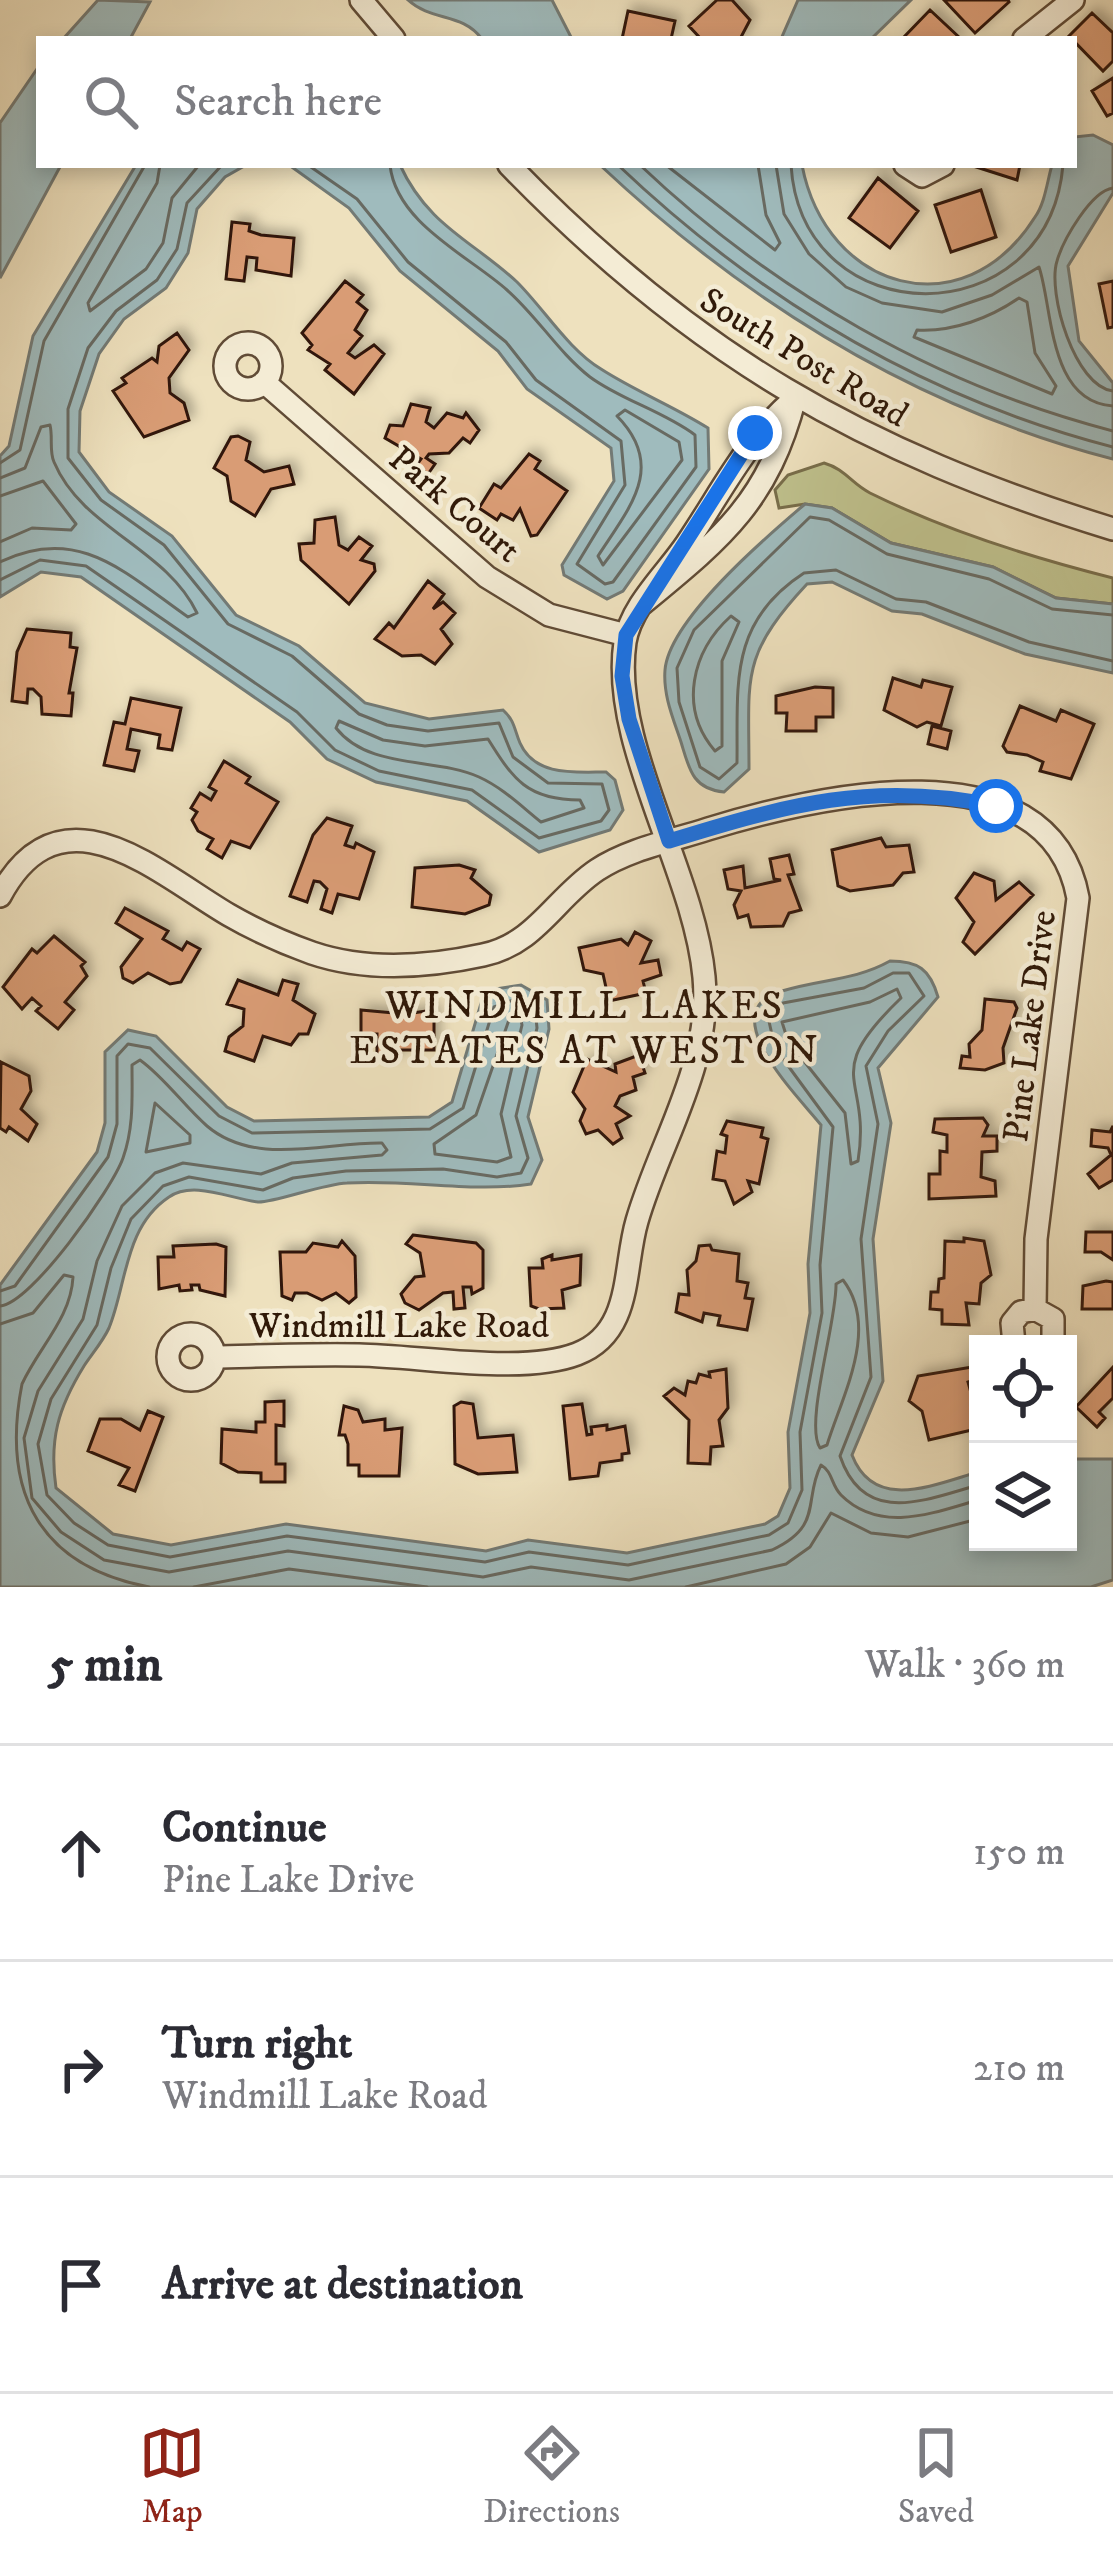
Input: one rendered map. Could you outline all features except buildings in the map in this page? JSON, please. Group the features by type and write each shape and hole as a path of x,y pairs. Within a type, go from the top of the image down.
{"street":[{"path":"362,0 392,36"},
{"path":"1028,36 1073,0"},
{"name":"South Post Road","path":"512,168 581,239 692,331 795,398 913,459 1113,529"},
{"path":"910,168 922,176 937,168"},
{"name":"Park Court","path":"264,382 487,577 550,615 626,635"},
{"name":"Windmill Lake Road","path":"214,1357 356,1354 548,1362 580,1354 606,1335 620,1314 635,1225 684,1106 705,980 669,841 629,719 622,676 626,635 755,433 795,398"},
{"name":"Windmill Lake Road","path":"642,604 734,527 782,449 795,398"},
{"name":"Pine Lake Drive","path":"0,896 12,874 35,854 89,839 136,857 232,917 316,955 380,965 439,963 503,951 541,926 596,871 669,841 800,801 879,793 941,794 1001,807 1054,838 1074,875 1079,921 1043,1177 1035,1309"},
{"name":"Pine Lake Drive","path":"1012,1335 1016,1317 1035,1309"},
{"name":"Pine Lake Drive","path":"1035,1309 1053,1319 1052,1335"}],"green space":[{"path":"824,463 870,493 928,519 1113,578 1113,604 1056,598 993,567 891,543 832,508 805,504 779,508 775,490 788,475"}],"water":[{"path":"98,0 150,2 132,36 66,36"},
{"path":"408,0 552,0 570,36 479,36 465,25"},
{"path":"798,0 911,0 874,36 782,36"},
{"path":"36,70 36,168 59,168 0,278 0,123"},
{"path":"1093,135 1113,145 1113,193 1068,266 1079,341 1113,383 1113,459 971,411 838,345 715,262 603,168 803,168 816,208 838,242 867,266 900,281 936,284 972,275 1005,253 1038,211 1051,168 1077,168 1077,137"},
{"path":"134,168 241,168 225,177 197,209 188,253 166,288 124,319 99,354 80,411 79,452 109,492 172,536 236,615 299,646 365,703 429,719 503,710 536,762 557,770 606,772 615,780 623,810 610,830 539,852 467,801 376,782 327,759 290,722 81,577 41,572 0,597 0,456 9,446 33,336"},
{"path":"293,168 402,168 438,218 517,282 589,361 708,428 709,469 623,591 607,599 564,575 562,565 614,481 611,448 527,389 498,351 400,271 349,208"},
{"path":"805,504 832,508 891,543 993,567 1056,598 1113,604 1113,673 1025,654 922,614 892,611 832,582 807,584 770,630 753,669 749,769 724,792 705,787 690,768 669,706 665,670 671,650 722,581"},
{"path":"890,961 908,963 922,968 938,997 878,1068 891,1123 873,1239 883,1381 852,1455 862,1473 890,1489 924,1487 969,1474 969,1551 1077,1551 1077,1459 1113,1459 1113,1580 1091,1587 0,1587 0,1285 97,1152 105,1123 105,1052 128,1030 156,1036 227,1107 254,1121 429,1117 452,1102 482,1000 496,989 521,985 547,1000 549,1029 528,1117 542,1160 531,1184 347,1183 258,1202 201,1190 169,1197 143,1224 109,1328 62,1410 55,1439 56,1488 113,1534 171,1545 286,1524 486,1551 528,1540 627,1553 765,1524 778,1516 790,1488 788,1432 810,1313 808,1264 821,1125 767,1055 755,1017 762,1001 782,991"}],"district":[{"name":"WINDMILL LAKES ESTATES AT WESTON","path":"585,1026"}],"route":[{"path":"755,433 626,635 622,676 629,719 669,841 800,801 854,795 941,794 996,806"}]}
